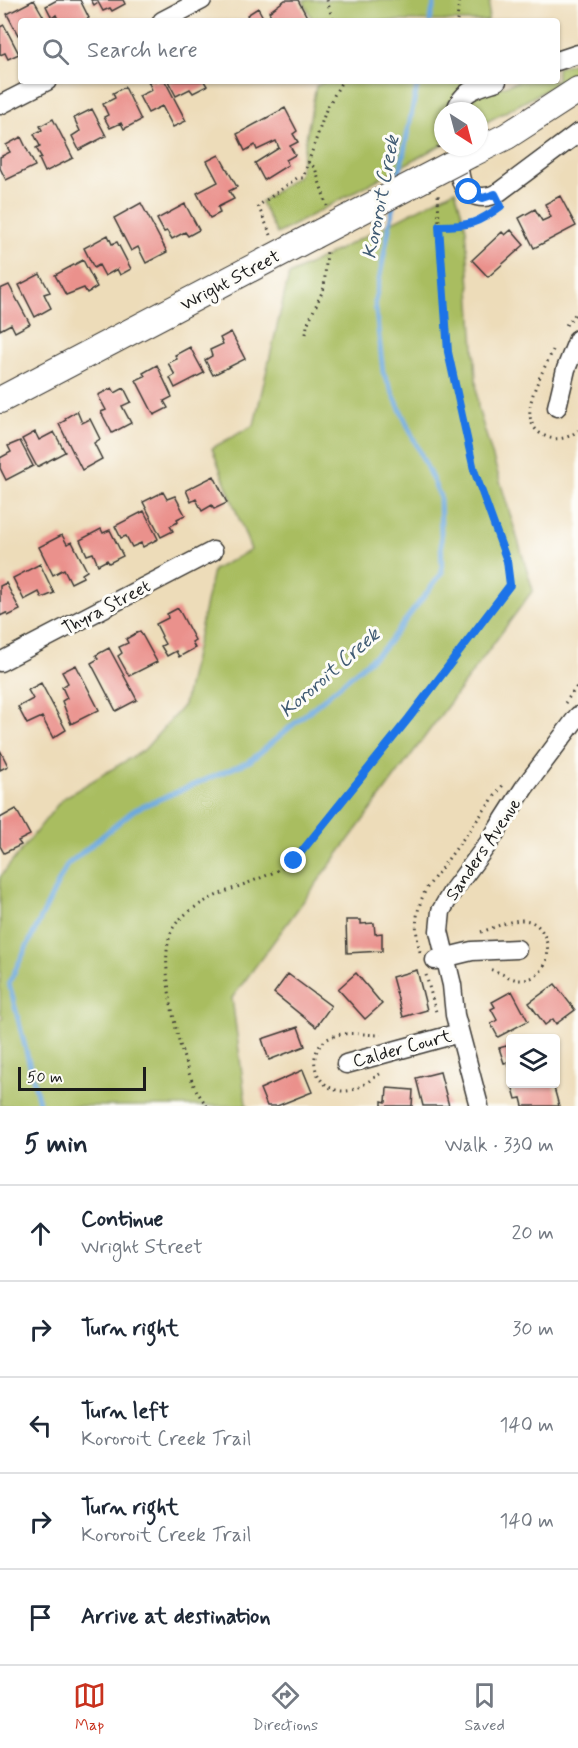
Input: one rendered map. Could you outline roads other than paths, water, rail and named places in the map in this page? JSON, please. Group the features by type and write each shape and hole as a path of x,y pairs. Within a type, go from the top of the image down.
{"street":[{"path":"168,18 202,0"},
{"path":"560,60 578,54"},
{"path":"0,105 41,84"},
{"path":"457,102 473,89 488,84"},
{"name":"Wright Street","path":"507,136 578,90"},
{"name":"Wright Street","path":"488,143 578,109"},
{"path":"463,156 460,176 464,186 477,196 486,198 495,194 578,134"},
{"name":"Wright Street","path":"0,400 313,237 455,156"},
{"path":"557,407 566,369 578,339"},
{"name":"Thyra Street","path":"0,662 213,551"},
{"name":"Sanders Avenue","path":"479,1106 457,1024 443,989 440,959 429,936 429,925 435,901 490,825 524,788 578,716"},
{"path":"440,959 472,951 517,949"},
{"name":"Calder Court","path":"346,1064 457,1024"}],"waterway":[{"name":"Kororoit Creek","path":"431,18 435,0"},
{"name":"Kororoit Creek","path":"398,181 417,84"},
{"name":"Kororoit Creek","path":"40,1106 9,983 67,865 134,810 250,761 384,648 442,573 440,496 383,372 375,302 394,202"}]}
